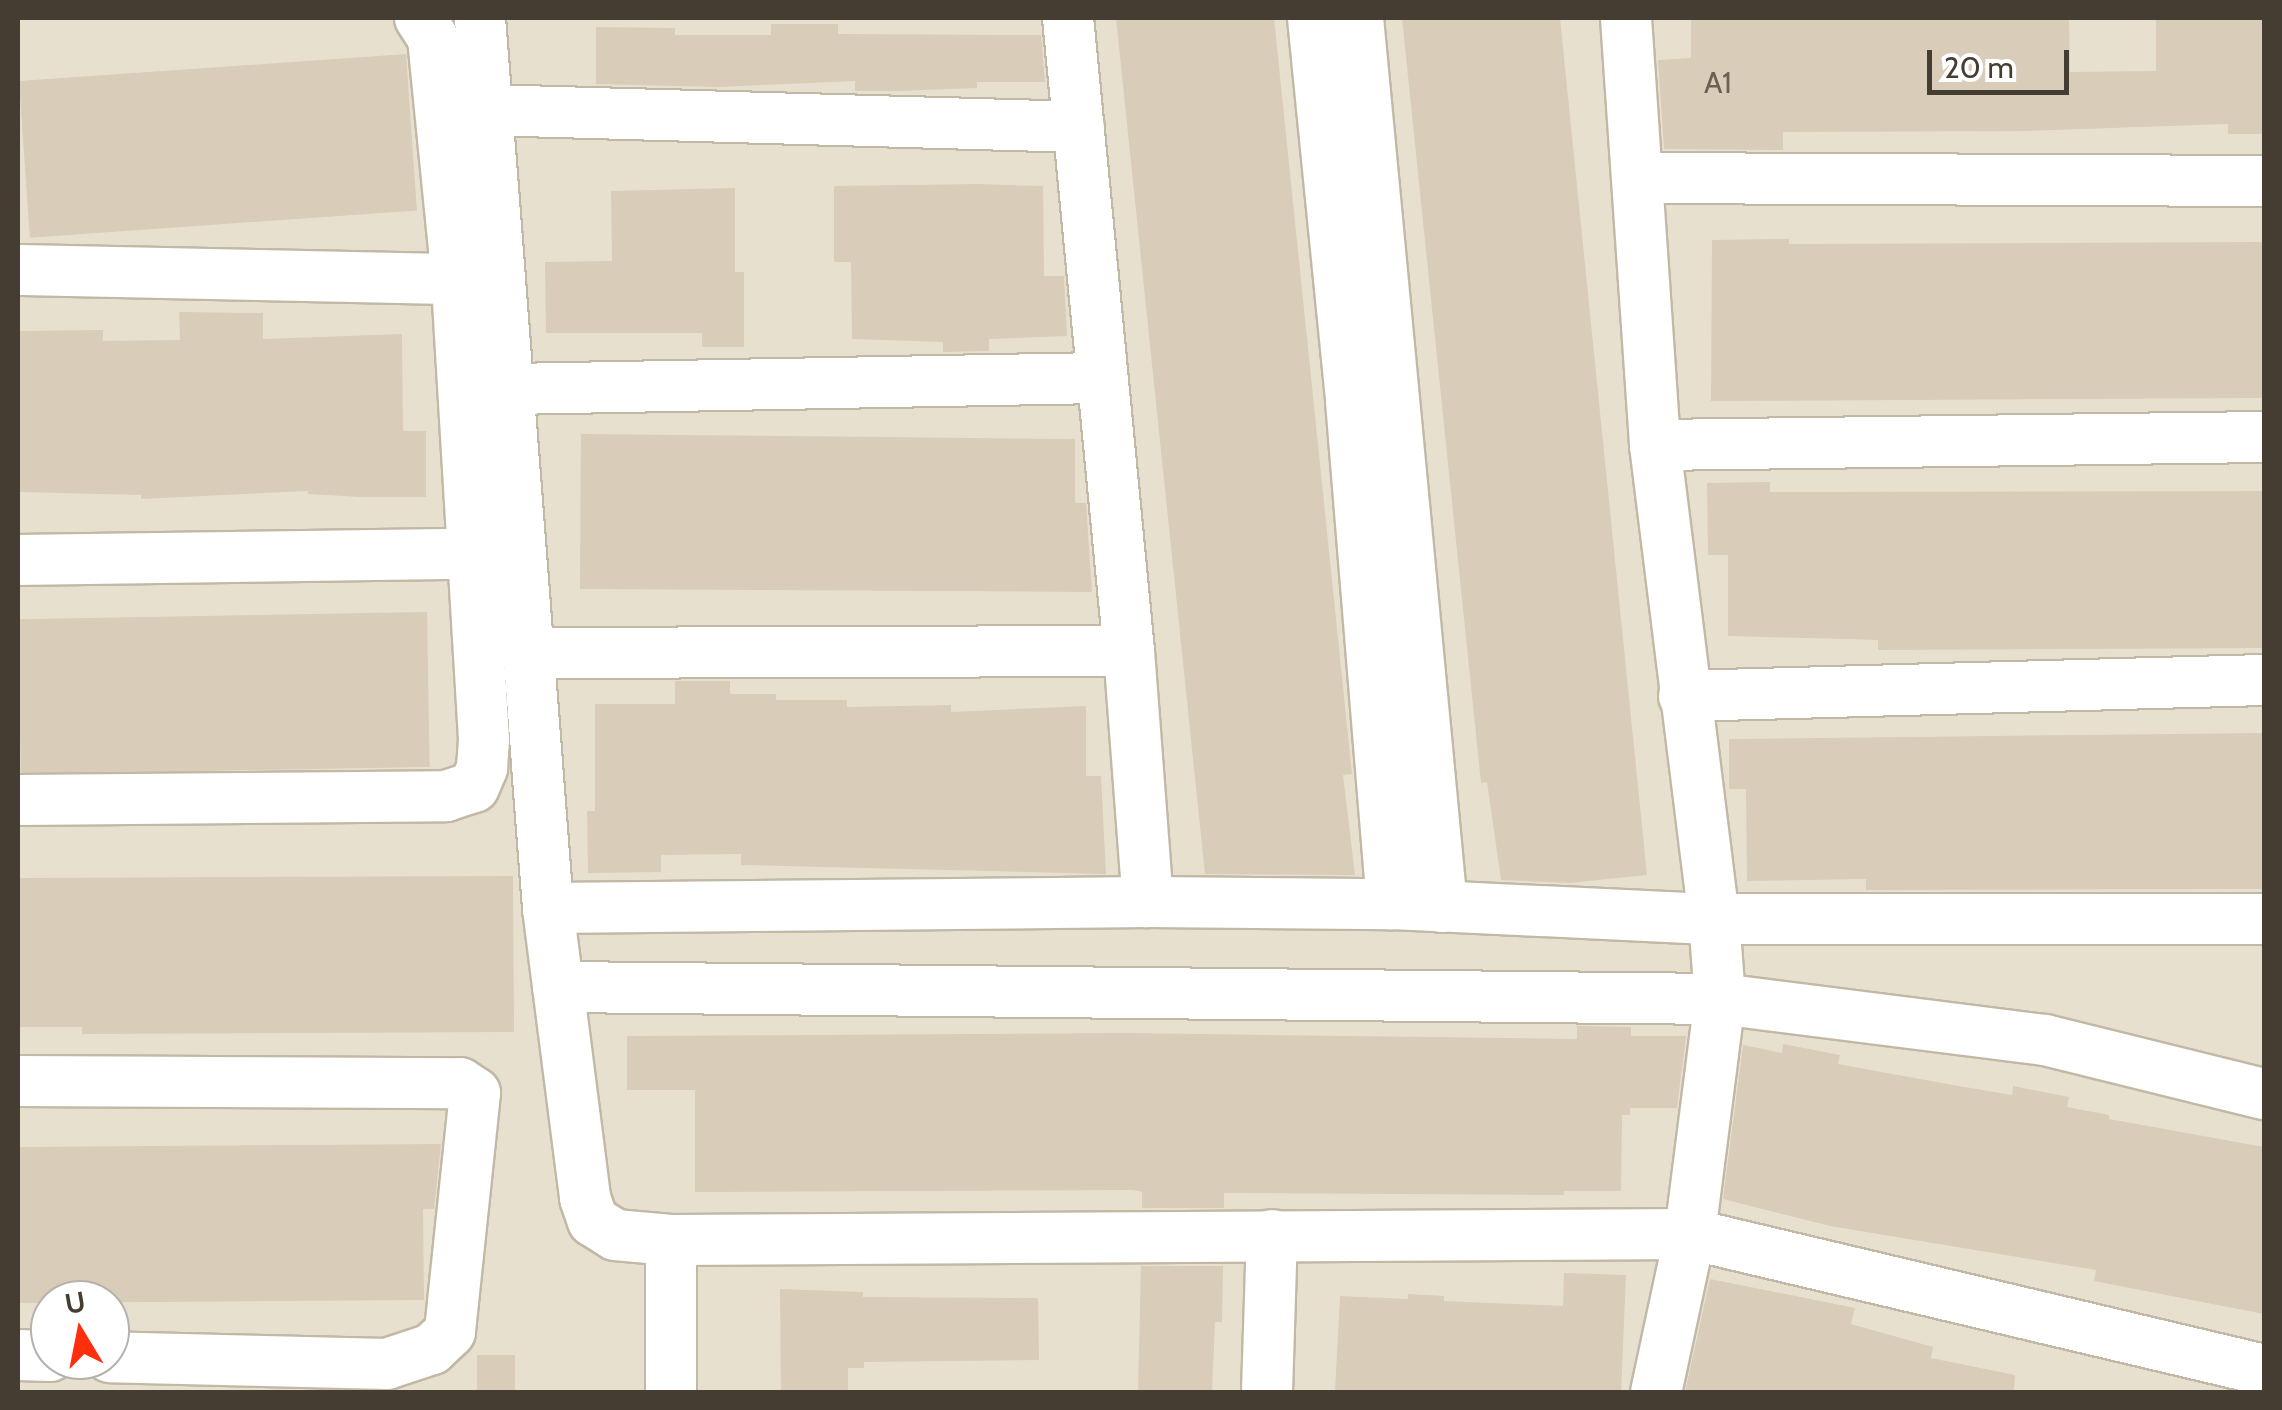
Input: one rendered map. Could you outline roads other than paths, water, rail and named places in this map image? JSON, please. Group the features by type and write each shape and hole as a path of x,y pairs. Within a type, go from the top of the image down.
{"street":[{"path":"18,800 446,796 474,787 482,768 484,739 457,278 433,38 420,18"},
{"path":"480,18 548,908 585,1198 593,1221 615,1235 671,1240 1690,1234 2264,1370"},
{"path":"1068,18 1129,651 1148,902"},
{"path":"1313,18 1372,399 1442,907"},
{"path":"1358,18 1392,904"},
{"path":"1626,18 1655,444 1714,919 1720,999 1690,1234 1656,1392"},
{"path":"486,110 1079,126"},
{"path":"1637,178 2264,182"},
{"path":"18,270 457,278"},
{"path":"511,389 1102,378"},
{"path":"1655,444 2264,438"},
{"path":"18,560 476,554"},
{"path":"530,653 1129,651"},
{"path":"1684,696 2264,680"},
{"path":"548,908 1148,902 1392,904 1714,919 2264,919"},
{"path":"558,987 1720,999 1930,1022 2045,1040 2264,1094"},
{"path":"18,1082 460,1083 475,1093 450,1332 386,1378 130,1359"},
{"path":"1267,1392 1272,1236"},
{"path":"671,1240 671,1392"}]}
